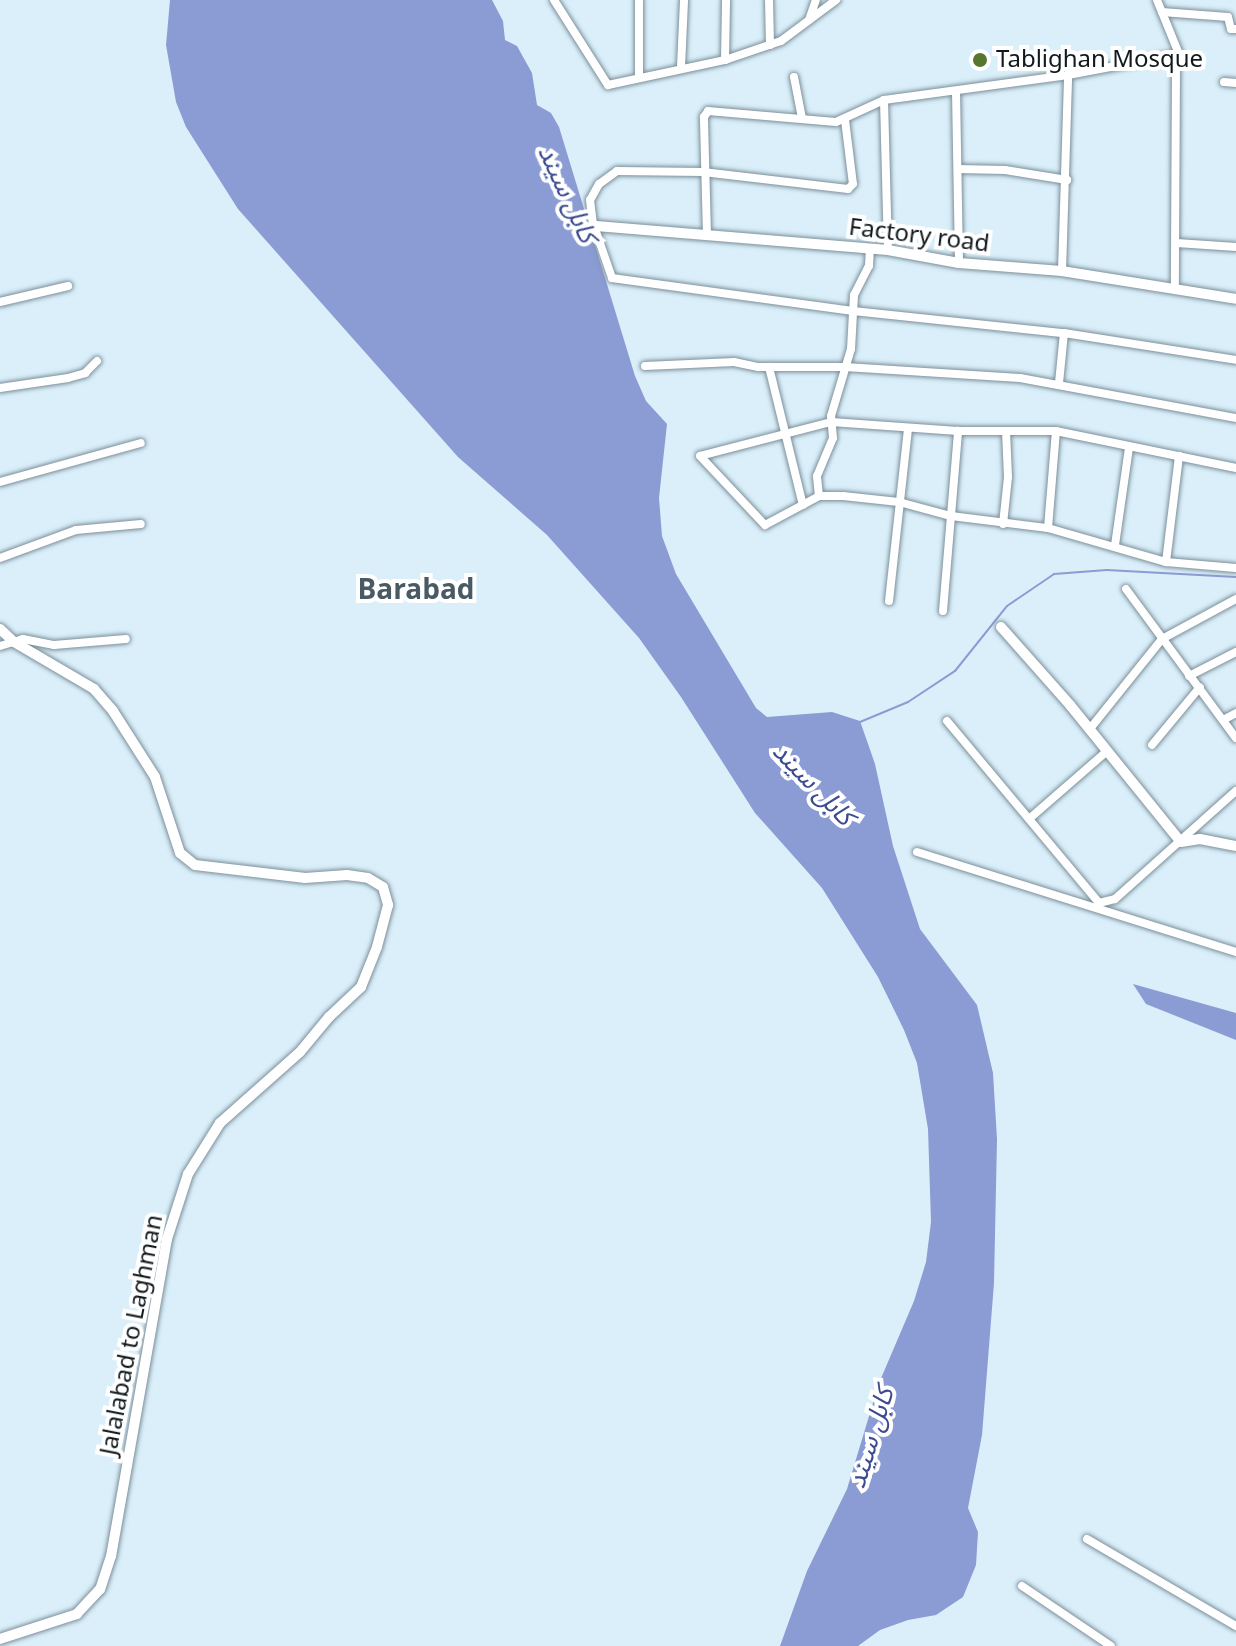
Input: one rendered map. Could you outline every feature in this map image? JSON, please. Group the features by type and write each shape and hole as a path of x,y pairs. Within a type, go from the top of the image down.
{"street":[{"path":"554,0 608,85 725,60 770,45 836,0"},
{"path":"639,0 639,76"},
{"path":"681,67 684,0"},
{"path":"725,60 726,0"},
{"path":"769,0 770,45"},
{"path":"808,21 816,0"},
{"path":"1157,0 1179,54 1176,67 1175,289"},
{"path":"1162,12 1228,17 1231,29 1236,29"},
{"path":"707,235 703,172 706,112 836,122 884,100 1068,75 1179,54"},
{"path":"1062,271 1068,75"},
{"path":"794,77 802,118"},
{"path":"1224,82 1236,83"},
{"path":"956,91 959,263"},
{"path":"884,100 888,250"},
{"path":"845,120 853,184 848,189 703,172 617,171 599,184 590,200 591,215 612,278 853,311 1064,333 1236,360"},
{"path":"958,169 1005,170 1067,180"},
{"name":"Factory road","path":"596,226 888,250 959,263 1062,271 1236,299"},
{"path":"1177,243 1236,247"},
{"path":"819,496 816,482 833,438 831,422 853,335 854,295 869,266 870,249"},
{"path":"0,302 68,286"},
{"path":"1059,383 1064,333"},
{"path":"0,388 68,378 85,373 97,361"},
{"path":"645,366 734,362 769,367 845,367 1059,383 1236,418"},
{"path":"769,367 803,505"},
{"path":"1236,468 1056,431 958,431 831,422 700,456 765,525 819,496 899,502 951,516 1048,528 1166,562 1236,568"},
{"path":"889,601 908,429"},
{"path":"943,611 958,431"},
{"path":"1003,524 1008,477 1006,431"},
{"path":"1048,528 1056,431"},
{"path":"0,482 141,443"},
{"path":"1115,545 1129,448"},
{"path":"1166,562 1179,456"},
{"path":"0,558 76,530 141,524"},
{"path":"1126,589 1236,738"},
{"path":"1089,730 1162,639 1236,599"},
{"path":"1001,627 1181,842"},
{"name":"Jalalabad to Laghman","path":"0,629 14,642 94,689 113,711 155,777 180,853 195,865 305,878 347,875 368,878 383,887 388,905 377,947 361,987 329,1017 300,1052 220,1123 188,1174 167,1239 111,1556 100,1589 77,1614 0,1639"},
{"path":"0,646 23,639 54,645 126,639"},
{"path":"1189,676 1236,652"},
{"path":"1152,745 1200,687"},
{"path":"1223,720 1236,713"},
{"path":"947,721 1099,903 1115,899 1236,791"},
{"path":"1029,819 1106,752"},
{"path":"1181,842 1200,839 1236,846"},
{"path":"917,852 1236,952"},
{"path":"1087,1539 1236,1626"},
{"path":"1022,1586 1111,1646"}],"water":[{"name":"کابل سيند","path":"170,0 492,0 503,21 505,40 517,46 532,73 537,105 551,113 559,127 635,376 646,401 667,424 659,498 662,536 676,574 756,708 767,717 832,712 860,721 875,764 893,846 920,929 977,1005 993,1073 997,1139 994,1283 982,1435 968,1508 978,1532 976,1565 963,1597 936,1615 908,1620 880,1630 858,1646 780,1646 807,1571 847,1489 879,1383 914,1301 926,1262 931,1222 928,1129 917,1063 904,1030 878,977 822,888 755,813 681,697 639,638 547,535 458,457 238,209 186,127 176,102 166,45"},
{"path":"1133,984 1236,1013 1236,1040 1146,1004"}],"waterway":[{"path":"860,722 908,702 955,671 1007,606 1054,574 1107,570 1236,577"}],"place":[{"name":"Tablighan Mosque","path":"980,60"}],"district":[{"name":"Barabad","path":"416,591"}]}
